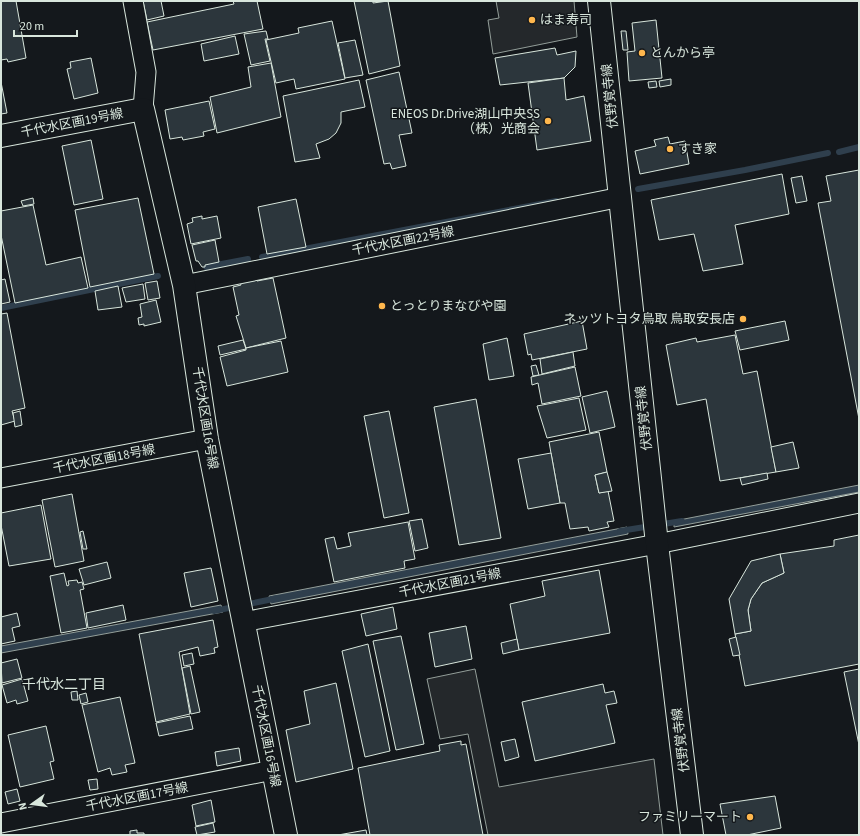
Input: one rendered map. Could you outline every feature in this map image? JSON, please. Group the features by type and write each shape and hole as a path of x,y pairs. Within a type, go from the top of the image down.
{"street":[{"name":"千代水区画16号線","path":"133,1 146,72 143,109 184,285 207,439 286,835"},
{"name":"伏野覚寺線","path":"600,1 657,544 692,835"},
{"name":"千代水区画19号線","path":"1,136 143,109"},
{"name":"千代水区画22号線","path":"184,285 621,197"},
{"name":"千代水区画18号線","path":"1,478 207,439"},
{"name":"千代水区画21号線","path":"243,622 657,544 859,503"},
{"name":"千代水区画17号線","path":"1,823 272,770"}],"shaded area":[{"name":"はま寿司","path":"496,1 574,1 577,37 493,54 488,20 499,18"},
{"path":"475,669 499,787 654,759 663,835 488,835 468,734 440,739 427,679"}],"water":[{"path":"859,485 859,492 674,527 674,521"},
{"path":"627,527 628,534 271,604 269,596"},
{"path":"221,605 223,612 1,653 1,646"}],"building":[{"path":"1,1 16,1 26,58 8,62 7,59 1,60"},
{"path":"143,1 161,1 164,16 147,20"},
{"path":"233,1 257,1 263,29 153,50 147,22 234,4"},
{"path":"354,1 373,1 373,3 388,1 400,66 369,74"},
{"path":"656,20 662,78 629,81 627,52 635,51 632,23"},
{"path":"332,21 345,79 296,89 294,79 276,83 266,40 299,33 298,28"},
{"path":"266,31 268,39 265,39 270,61 251,65 244,34"},
{"path":"621,31 626,31 628,50 623,50"},
{"path":"235,36 239,54 204,61 201,44"},
{"path":"355,40 363,75 345,78 338,43"},
{"path":"555,48 557,55 576,51 575,67 564,78 500,85 495,58"},
{"path":"91,58 98,93 74,99 67,69 71,68 70,62"},
{"path":"271,63 281,117 217,133 210,97 251,87 248,67"},
{"path":"399,72 412,133 399,135 406,166 392,169 390,163 384,164 366,80"},
{"path":"564,78 566,100 584,96 591,141 537,150 528,83"},
{"path":"671,79 671,85 660,87 659,81"},
{"path":"359,80 365,107 341,112 341,123 336,133 329,139 316,144 320,158 295,162 283,96"},
{"path":"656,81 657,87 649,88 648,82"},
{"path":"1,82 7,113 1,114"},
{"path":"209,101 215,129 203,132 204,136 183,140 182,137 170,139 165,110"},
{"path":"668,137 670,144 685,141 689,164 640,174 635,151 656,146 654,140"},
{"path":"91,140 103,199 74,205 62,146"},
{"path":"859,170 859,419 818,203 831,201 826,176"},
{"path":"782,174 789,214 735,225 743,264 703,271 694,234 659,240 651,200"},
{"path":"802,176 807,201 796,203 791,178"},
{"path":"33,198 34,204 23,206 21,201"},
{"path":"138,198 154,274 90,287 75,210"},
{"path":"296,199 306,247 267,254 258,207"},
{"path":"33,205 46,265 81,257 88,288 15,303 1,235 1,211"},
{"path":"202,216 202,219 217,216 221,238 191,244 187,224 193,222 192,218"},
{"path":"215,240 219,262 202,267 198,261 196,261 192,245"},
{"path":"256,278 257,281 273,278 286,338 246,348 236,316 239,315 233,287 241,285 240,282"},
{"path":"5,279 10,302 1,304 1,280"},
{"path":"157,281 160,298 148,300 145,283"},
{"path":"143,284 145,299 126,302 122,288"},
{"path":"118,286 122,307 98,310 95,291"},
{"path":"156,300 161,322 144,326 144,324 139,325 138,318 142,317 140,304"},
{"path":"7,313 25,408 12,411 15,421 1,425 1,314"},
{"path":"582,321 587,349 532,360 531,354 528,355 524,334"},
{"path":"785,321 789,340 740,350 735,331"},
{"path":"735,335 743,374 757,371 776,472 720,481 706,399 677,405 666,345 696,338 697,342"},
{"path":"507,338 514,376 489,380 483,344"},
{"path":"243,340 246,349 220,355 218,346"},
{"path":"281,341 288,372 227,386 220,357 246,350 246,348"},
{"path":"573,352 575,366 542,374 540,359"},
{"path":"536,365 539,375 533,376 531,366"},
{"path":"575,367 581,396 542,404 538,383 532,385 531,377"},
{"path":"607,391 615,427 590,433 582,397"},
{"path":"579,398 586,430 547,438 537,406"},
{"path":"476,399 501,538 459,545 434,407"},
{"path":"20,411 22,425 15,427 13,413"},
{"path":"389,411 409,513 384,518 364,416"},
{"path":"599,432 607,472 595,475 599,493 608,491 614,521 607,522 609,527 589,531 588,527 570,529 565,503 560,503 549,442"},
{"path":"793,442 799,468 776,472 771,447"},
{"path":"551,453 560,503 528,509 518,459"},
{"path":"607,472 612,491 599,493 595,475"},
{"path":"767,473 768,479 742,485 740,478"},
{"path":"72,494 84,561 55,567 42,500"},
{"path":"41,505 51,559 9,566 1,525 1,513"},
{"path":"422,519 428,548 415,551 409,521"},
{"path":"408,522 415,559 404,561 405,568 334,582 325,539 334,537 337,549 351,546 348,533"},
{"path":"83,531 87,549 83,549 80,532"},
{"path":"859,535 859,664 745,686 735,634 751,631 748,610 751,599 762,583 784,573 780,554 834,546 834,540"},
{"path":"780,554 784,573 762,583 751,599 748,610 751,631 735,634 729,599 751,561"},
{"path":"107,562 111,578 84,585 79,569"},
{"path":"211,568 218,601 191,607 184,573"},
{"path":"599,570 610,633 519,650 510,604 545,596 542,581"},
{"path":"64,573 67,586 69,585 68,581 77,580 78,583 82,582 84,589 80,590 87,628 61,633 50,576"},
{"path":"123,605 126,620 88,628 86,613"},
{"path":"393,607 397,629 366,636 361,614"},
{"path":"17,613 20,626 12,628 15,641 1,644 1,617"},
{"path":"213,620 218,647 214,648 215,653 200,656 198,647 179,652 190,714 156,722 139,634"},
{"path":"466,626 472,659 435,667 429,633"},
{"path":"401,636 424,744 396,750 373,641"},
{"path":"736,637 740,655 733,656 729,639"},
{"path":"517,639 519,650 503,654 501,643"},
{"path":"368,644 390,751 365,757 342,651"},
{"path":"192,653 194,664 184,666 182,655"},
{"path":"17,659 22,678 2,683 1,663"},
{"path":"190,666 200,712 191,714 182,668"},
{"path":"859,669 859,745 844,672"},
{"path":"22,679 28,701 17,704 16,700 7,703 2,685"},
{"path":"336,683 353,769 296,782 286,730 310,724 304,691"},
{"path":"603,684 605,693 614,691 617,703 606,705 615,743 535,761 522,702"},
{"path":"77,691 78,700 72,700 71,692"},
{"path":"86,693 88,702 81,704 79,695"},
{"path":"120,697 135,763 125,765 127,772 112,775 110,768 98,772 82,705"},
{"path":"190,716 193,729 159,736 156,723"},
{"path":"46,726 54,761 50,762 54,779 20,787 8,735"},
{"path":"515,739 519,757 505,761 501,742"},
{"path":"461,741 461,745 466,744 483,835 370,835 358,768 440,751 439,745"},
{"path":"239,748 241,761 217,766 215,752"},
{"path":"97,779 98,789 90,790 88,780"},
{"path":"17,789 20,801 8,804 5,792"},
{"path":"775,796 781,828 747,835 726,835 720,804"},
{"path":"211,800 215,822 196,826 192,805"},
{"path":"213,823 215,832 197,835 195,827"},
{"path":"137,830 137,833 144,833 144,835 130,835 130,831"},
{"path":"366,830 367,835 338,835"}],"waterway":[{"path":"839,152 859,147"},
{"path":"638,189 745,170 828,153"},
{"path":"262,257 556,201"},
{"path":"206,267 248,259"},
{"path":"1,308 158,276"},
{"path":"620,531 682,521"},
{"path":"214,611 278,598"}],"place":[{"name":"はま寿司","path":"532,20"},
{"name":"とんから亭","path":"642,53"},
{"name":"ENEOS Dr.Drive湖山中央SS （株）光商会","path":"548,121"},
{"name":"すき家","path":"670,149"},
{"name":"とっとりまなびや園","path":"382,306"},
{"name":"ネッツトヨタ鳥取 鳥取安長店","path":"743,319"},
{"name":"ファミリーマート","path":"750,817"}],"district":[{"name":"千代水二丁目","path":"64,685"}]}
